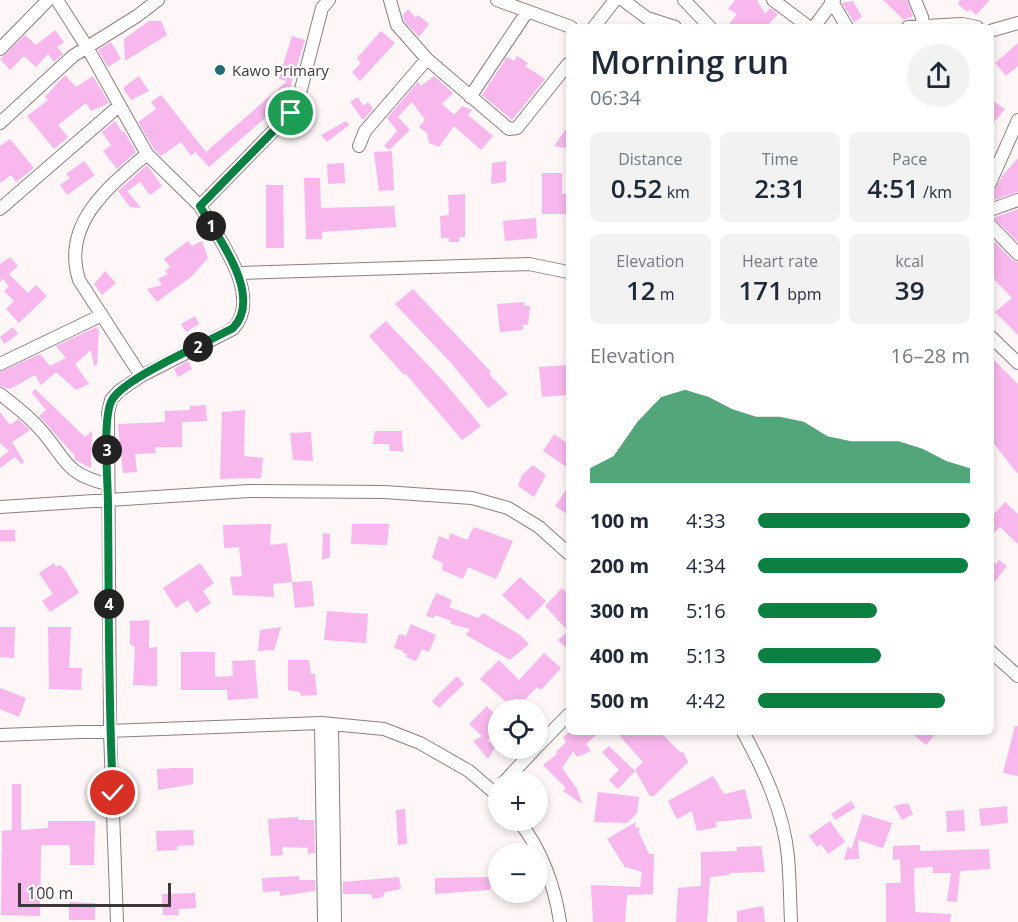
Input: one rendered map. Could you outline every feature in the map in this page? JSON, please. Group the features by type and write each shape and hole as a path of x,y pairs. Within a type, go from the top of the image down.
{"street":[{"path":"0,49 48,0"},
{"path":"57,0 87,47 147,154 200,206 239,273 243,315 233,328 141,376 119,391 111,400 108,413 110,731 117,922"},
{"path":"0,123 73,56 137,16 158,0"},
{"path":"390,0 397,25 427,60 513,130 555,84 566,67"},
{"path":"497,0 566,25"},
{"path":"596,24 615,0"},
{"path":"622,0 647,18 666,24"},
{"path":"684,0 707,24"},
{"path":"773,0 808,24"},
{"path":"915,0 923,24"},
{"path":"814,24 833,1 845,24"},
{"path":"200,206 291,113 298,101 322,3"},
{"path":"470,97 527,12"},
{"path":"994,30 1018,23"},
{"path":"359,146 365,131 427,60"},
{"path":"0,209 119,106"},
{"path":"994,174 1018,120"},
{"path":"141,376 79,280 74,265 79,231 101,195 147,154"},
{"path":"994,209 1018,200"},
{"path":"994,229 1018,254"},
{"path":"239,273 529,264 566,272"},
{"path":"0,364 102,315"},
{"path":"994,340 1018,363"},
{"path":"0,394 41,430 67,466 79,476 107,484"},
{"path":"0,507 249,491 384,492 472,498 508,508 538,527 566,551"},
{"path":"994,655 1018,676"},
{"path":"548,736 566,717"},
{"path":"324,922 329,900 326,723"},
{"path":"0,735 326,723 384,729 420,742 469,771 488,785"},
{"path":"745,735 764,770 780,820 788,855 791,922"},
{"path":"514,771 526,759"},
{"path":"526,831 549,875 560,922"},
{"path":"329,900 335,922"}],"building":[{"path":"735,0 757,0 765,14 770,8 778,14 769,24 729,24 737,14 728,9"},
{"path":"883,0 907,0 913,16 904,20"},
{"path":"960,0 990,0 976,15 970,9 967,12 958,4"},
{"path":"853,1 862,17 854,22 842,3"},
{"path":"408,9 416,18 418,15 429,24 419,37 404,21 403,15"},
{"path":"149,21 161,21 167,35 125,61 124,39"},
{"path":"55,30 64,42 57,47 63,54 54,62 48,54 36,67 24,56 10,70 0,59 25,35 36,45"},
{"path":"381,31 395,43 360,81 352,72 361,63 357,58"},
{"path":"292,36 305,40 288,94 290,96 209,167 195,152 191,156 181,142 161,156 154,149 138,122 156,109 151,102 161,95 206,152 287,81 279,79"},
{"path":"111,42 121,59 108,67 98,50"},
{"path":"1018,43 1018,66 1006,76 995,63"},
{"path":"517,56 528,63 525,66 545,79 512,120 482,95 507,57 514,61"},
{"path":"65,75 76,87 93,76 109,103 91,111 86,103 58,125 68,137 54,149 27,116 48,100 45,97"},
{"path":"139,76 149,91 131,100 123,88"},
{"path":"434,76 453,93 442,104 454,115 462,106 472,110 468,115 493,136 481,150 454,126 439,147 429,143 427,133 419,127 425,120 412,102 398,117 410,130 389,150 384,146 397,131 387,118 418,82 421,86"},
{"path":"358,97 363,106 368,102 373,109 363,120 350,102"},
{"path":"994,102 1005,109 994,122"},
{"path":"115,121 122,132 124,131 136,152 117,169 103,151 111,145 102,132"},
{"path":"346,121 349,125 327,142 321,135"},
{"path":"566,129 566,147 554,146"},
{"path":"10,139 34,168 16,182 11,175 0,183 0,146"},
{"path":"392,151 394,190 379,191 374,152"},
{"path":"1018,158 1018,192 994,200 994,189"},
{"path":"84,161 95,175 67,195 60,185 70,178 66,174"},
{"path":"506,161 506,182 491,184 492,163"},
{"path":"344,163 345,183 328,184 327,164"},
{"path":"147,165 162,186 150,195 140,182 127,191 141,208 130,207 118,191"},
{"path":"542,173 562,173 562,194 566,194 566,214 542,214"},
{"path":"304,178 320,178 321,208 394,206 396,227 322,232 322,239 306,239"},
{"path":"266,185 283,185 284,248 266,248"},
{"path":"465,194 465,237 459,237 459,242 449,242 449,238 441,238 440,216 449,215 448,195"},
{"path":"1018,209 1018,242 994,219"},
{"path":"536,218 537,238 505,241 503,221"},
{"path":"188,241 192,246 202,241 208,258 192,276 157,302 147,289 162,285 158,279 168,274 165,271 170,267 164,259"},
{"path":"994,241 1012,260 1018,262 1018,335 995,312 1012,298 994,279"},
{"path":"10,257 18,266 9,274 28,293 36,285 47,296 19,323 6,309 14,301 4,291 9,286 3,279 0,282 0,264"},
{"path":"105,271 116,283 102,295 94,284"},
{"path":"413,289 491,372 489,374 508,394 488,408 452,364 395,304"},
{"path":"524,302 524,306 530,306 528,325 523,324 523,330 500,332 497,304"},
{"path":"195,316 199,324 186,332 181,324"},
{"path":"386,321 445,383 481,426 462,440 406,374 404,375 369,336"},
{"path":"13,327 18,334 4,344 0,337"},
{"path":"96,327 99,330 97,365 94,366 91,350 75,364 89,384 76,390 56,372 41,385 35,375 10,389 0,386 0,372 40,354 50,366 66,358 56,346"},
{"path":"994,360 1018,384 1018,474 994,444"},
{"path":"188,361 192,369 178,377 174,369"},
{"path":"566,365 566,395 542,397 539,367"},
{"path":"35,389 85,437 92,431 91,468 75,460 75,456 39,416 46,410 32,393"},
{"path":"206,405 207,421 182,422 182,447 155,447 156,453 135,454 137,472 123,473 118,424 165,422 165,411 190,410 190,406"},
{"path":"245,410 244,456 263,458 261,478 220,479 222,412"},
{"path":"0,412 10,425 18,419 30,430 12,442 24,462 22,464 15,457 0,468 0,458 9,451 0,443"},
{"path":"375,431 402,431 403,451 390,451 389,444 373,444"},
{"path":"311,432 313,461 293,460 290,433"},
{"path":"554,434 566,443 566,467 543,451"},
{"path":"533,465 546,475 534,497 518,486 522,475"},
{"path":"566,490 566,514 555,506"},
{"path":"1005,502 1018,514 1018,544 1000,527 994,533 994,514"},
{"path":"271,524 270,545 287,543 292,582 273,584 274,597 233,595 230,577 242,576 239,547 224,548 223,525"},
{"path":"352,524 389,524 387,545 351,544"},
{"path":"474,527 513,541 496,579 468,567 463,579 442,570 443,563 432,558 439,536 449,540 450,533 467,540"},
{"path":"0,530 15,530 15,541 0,541"},
{"path":"323,533 330,534 330,557 322,560"},
{"path":"999,560 1007,566 994,583 994,562 996,564"},
{"path":"54,563 56,567 60,565 66,571 79,593 50,612 42,601 53,594 39,573"},
{"path":"200,563 214,583 203,591 211,603 196,613 188,600 176,608 163,588"},
{"path":"520,577 546,601 528,620 502,595"},
{"path":"312,581 314,606 295,608 292,582"},
{"path":"562,588 566,592 566,629 545,606"},
{"path":"436,593 452,600 449,607 478,618 483,613 520,635 529,644 510,660 466,635 470,629 451,624 451,621 435,615 434,618 426,616"},
{"path":"327,611 368,614 366,643 324,640"},
{"path":"149,620 149,648 157,647 157,686 133,685 135,647 130,644 130,621"},
{"path":"411,624 436,635 429,652 422,649 416,661 406,657 407,654 403,651 394,648 399,634 406,636"},
{"path":"0,627 15,627 14,658 0,657"},
{"path":"48,627 71,627 69,668 82,668 81,690 49,689"},
{"path":"281,627 274,650 258,651 260,630"},
{"path":"566,633 566,648 558,640"},
{"path":"181,652 215,652 215,677 233,676 232,661 255,660 258,698 228,700 227,690 181,690"},
{"path":"544,653 561,668 541,690 537,687 526,699 503,699 480,679 499,660 519,680"},
{"path":"288,660 309,660 311,674 315,674 317,695 301,696 300,692 288,690"},
{"path":"457,676 464,684 439,708 432,701"},
{"path":"0,688 26,698 19,717 0,709"},
{"path":"487,706 488,759 473,741 482,736 469,724"},
{"path":"1015,726 1018,726 1018,776 1003,773"},
{"path":"566,735 596,735 586,744 591,751 577,757 573,751 562,768 577,789 582,804 563,791 566,788 543,765 557,754 556,752 566,742 563,737"},
{"path":"619,735 663,735 681,753 683,752 688,762 654,796 650,796 635,770 643,762"},
{"path":"914,735 934,735 926,745"},
{"path":"609,746 635,771 618,789 609,780 619,770 602,752"},
{"path":"193,768 193,784 158,790 157,769"},
{"path":"713,776 724,794 745,789 752,818 715,822 717,827 697,831 692,811 677,819 668,801"},
{"path":"12,784 21,784 21,830 48,828 48,821 95,821 94,865 70,865 70,845 41,845 40,916 1,915 2,831 12,830"},
{"path":"598,792 639,797 637,813 627,823 594,822"},
{"path":"851,801 855,808 835,820 831,814"},
{"path":"908,803 913,814 902,820 894,806"},
{"path":"1007,806 1008,823 981,826 979,809"},
{"path":"405,809 407,844 398,845 396,810"},
{"path":"964,810 965,831 947,832 946,811"},
{"path":"863,814 892,823 883,848 858,840 859,859 844,860 848,846 851,850"},
{"path":"298,817 298,820 314,820 315,853 308,854 308,848 282,847 283,855 271,856 268,819"},
{"path":"830,821 845,842 828,854 821,844 817,847 809,836"},
{"path":"636,822 635,828 639,827 639,833 649,854 654,854 653,894 627,895 625,922 593,922 591,885 640,887 642,872 625,867 607,839"},
{"path":"193,830 194,845 177,846 177,850 157,851 156,831"},
{"path":"920,845 920,851 989,849 990,869 960,871 957,902 947,901 951,873 933,873 933,867 914,868 915,912 951,914 950,922 886,922 886,883 901,883 900,859 893,860 893,846"},
{"path":"761,846 765,872 729,873 729,875 710,877 707,922 676,922 678,888 701,886 701,852 737,851 737,847"},
{"path":"299,876 299,880 315,880 315,891 280,896 280,891 263,892 262,878"},
{"path":"399,877 401,889 385,892 383,897 373,899 371,894 343,894 343,882"},
{"path":"488,877 488,890 435,894 435,878"},
{"path":"195,893 196,908 178,909 179,915 163,915 162,894"},
{"path":"69,902 95,903 95,920 69,920"},
{"path":"763,906 765,922 737,922 737,911"}],"place":[{"name":"Kawo Primary","path":"220,70"}],"route":[{"path":"113,793 107,484 108,413 111,400 119,391 141,376 233,328 240,322 243,315 239,273 200,206 291,113"}]}
